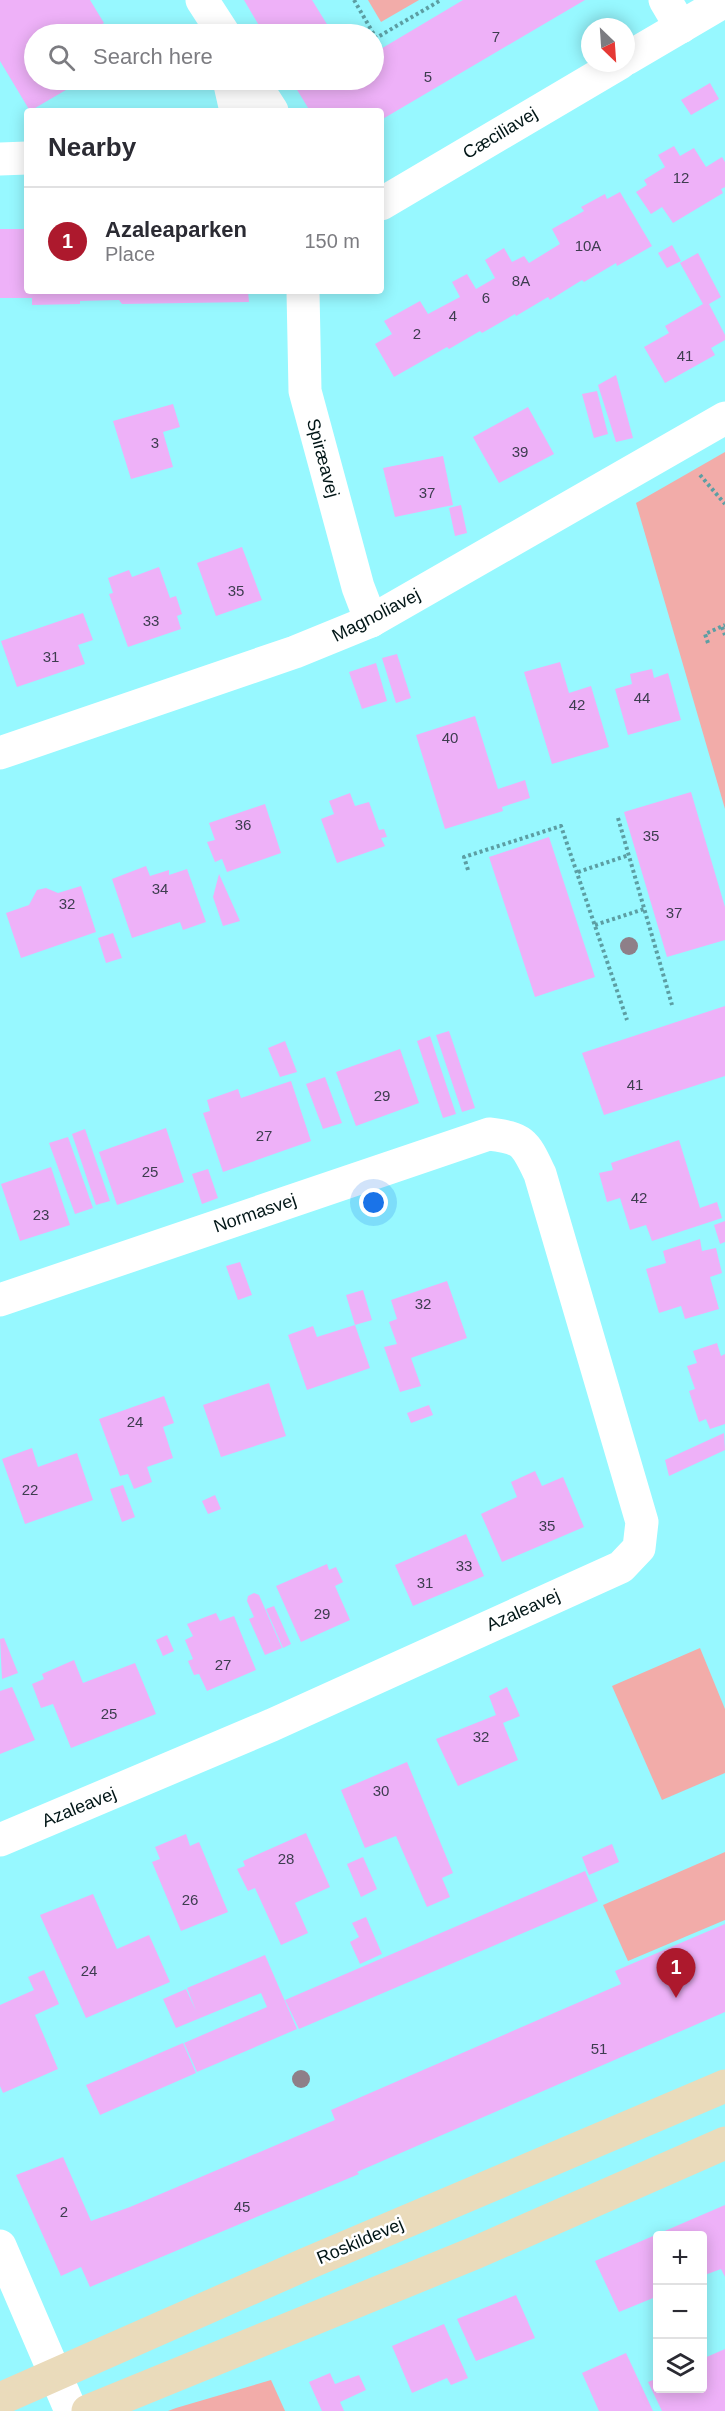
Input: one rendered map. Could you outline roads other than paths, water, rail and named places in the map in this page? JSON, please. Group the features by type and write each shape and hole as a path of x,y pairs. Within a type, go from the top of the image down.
{"street":[{"path":"201,0 210,24"},
{"path":"201,0 217,24"},
{"path":"635,50 673,14 725,1"},
{"name":"Cæciliavej","path":"384,202 605,72"},
{"path":"231,90 235,108"},
{"path":"258,90 270,108"},
{"path":"0,159 24,159"},
{"name":"Spiræavej","path":"303,294 305,391 358,587 371,621"},
{"name":"Magnoliavej","path":"0,753 295,652 371,621 725,418"},
{"name":"Normasvej","path":"0,1300 489,1134 511,1136"},
{"name":"Azaleavej","path":"0,1840 272,1725 621,1567 639,1548 642,1522 540,1174 527,1147 511,1136"},
{"name":"Roskildevej","path":"0,2399 306,2264 724,2089"},
{"path":"88,2411 477,2253 725,2143"},
{"path":"0,2246 71,2411"}],"place":[{"name":"Azaleaparken","path":"676,1998"}]}
